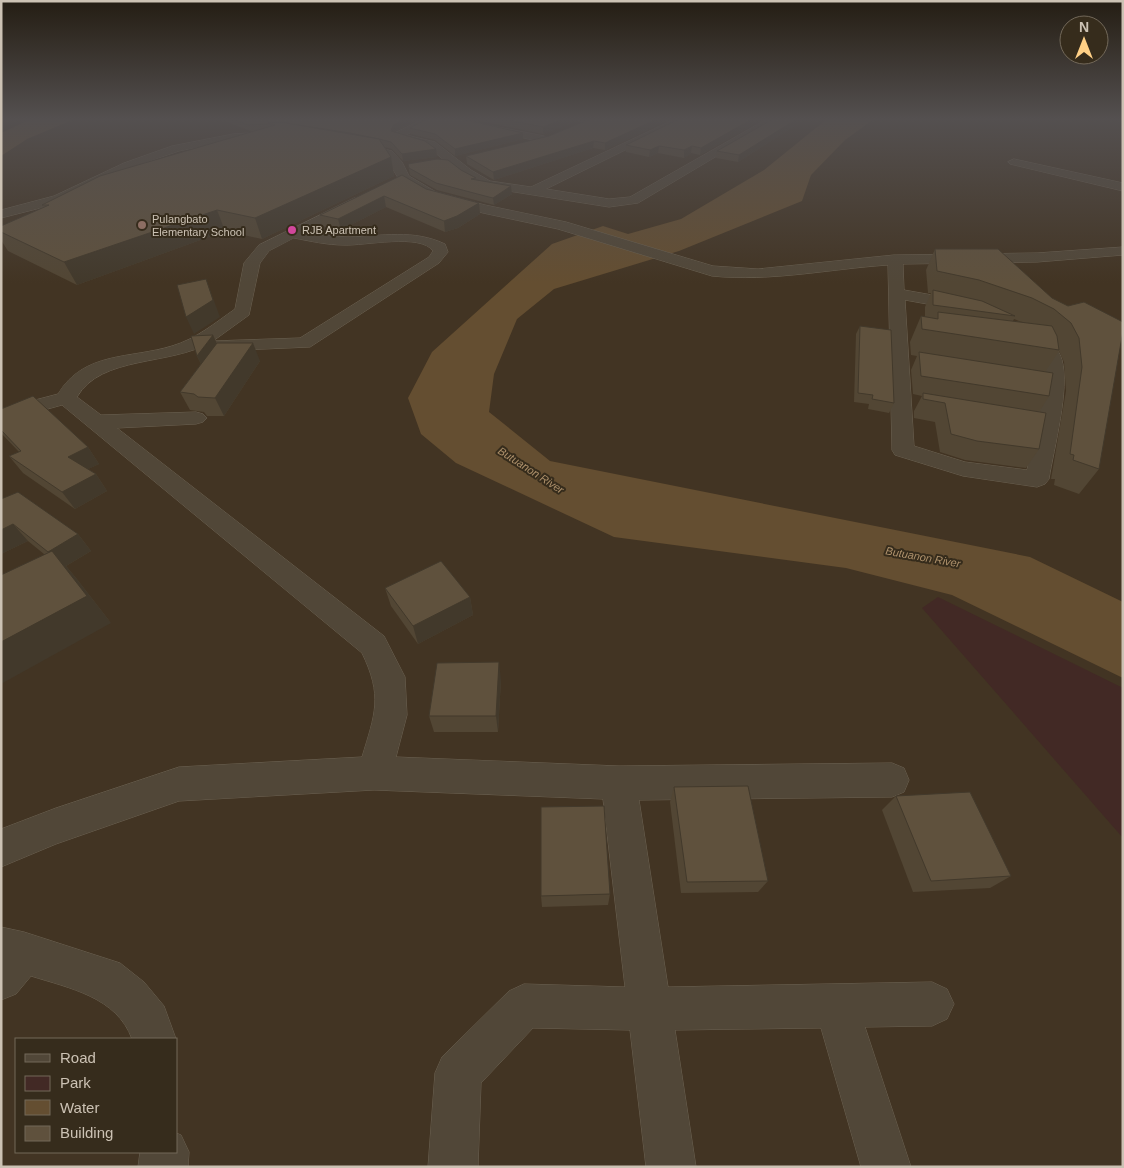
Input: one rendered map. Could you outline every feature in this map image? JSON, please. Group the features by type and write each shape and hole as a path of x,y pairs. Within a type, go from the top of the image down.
{"street":[{"path":"1,214 59,199 111,174"},
{"path":"467,174 487,184 609,203 633,200 679,174"},
{"path":"531,192 570,174"},
{"path":"1064,174 1123,187"},
{"path":"191,346 244,311 252,263 264,248 399,176 432,195 483,209 561,225 712,271 758,275 894,260 1034,258 1122,252"},
{"path":"66,398 70,386 83,376 102,367 191,346 304,342 434,260 441,252 440,247 415,237 329,240 293,234"},
{"path":"894,260 896,293 907,327 910,402 903,450 963,469 1037,479 1036,423 1053,386 1053,361 1046,346 1008,332"},
{"path":"896,293 964,306 983,312"},
{"path":"1033,383 1053,386"},
{"path":"1,416 66,398"},
{"path":"66,398 373,645 389,677 391,715 374,773"},
{"path":"97,422 196,418"},
{"path":"1,848 56,826 179,784 374,773 619,783 892,780"},
{"path":"619,783 671,1167"},
{"path":"9,960 105,978 129,997 148,1022 154,1038"},
{"path":"453,1167 458,1073 524,1006 650,1009 932,1004"},
{"path":"836,1006 886,1167"},
{"path":"163,1167 164,1153"}],"green space":[{"path":"938,597 1123,688 1123,838 922,608"}],"water":[{"name":"Butuanon River","path":"758,174 812,174 802,201 679,251 554,289 517,319 494,374 489,412 550,461 1030,557 1123,602 1123,678 952,595 846,568 614,537 456,463 421,434 408,398 432,352 552,244 603,226 628,234 681,219"}],"building":[{"path":"109,174 354,174 255,218 217,210 64,262 1,232 1,226 49,205 42,205"},
{"path":"419,174 468,174 476,178 471,179 511,186 493,198 436,183"},
{"path":"402,175 426,189 479,203 444,221 384,196 338,219 320,215"},
{"path":"935,249 998,249 1052,298 1068,306 1084,302 1123,322 1099,469 1073,460 1074,455 1070,454 1082,367 1079,338 1071,323 1054,309 1032,298 979,280 937,271"},
{"path":"206,279 213,300 186,317 177,285"},
{"path":"933,290 982,301 1015,316 933,305"},
{"path":"938,312 1052,326 1057,336 1059,350 922,329 921,316 938,319"},
{"path":"860,326 891,330 894,403 872,399 873,395 858,393"},
{"path":"213,335 197,356 191,336"},
{"path":"217,343 253,343 215,398 198,397 194,394 180,392"},
{"path":"919,352 1053,373 1049,396 921,376"},
{"path":"923,393 1046,413 1039,449 977,441 951,434 945,403 923,399"},
{"path":"33,396 88,447 68,457 96,474 62,492 9,456 21,451 1,430 1,409"},
{"path":"18,492 78,534 48,552 13,524 1,530 1,499"},
{"path":"52,551 87,596 1,642 1,575"},
{"path":"441,561 470,597 413,626 385,588"},
{"path":"499,662 496,716 429,716 437,663"},
{"path":"748,786 768,881 687,882 674,787"},
{"path":"970,792 1011,876 931,881 896,796"},
{"path":"604,806 610,894 541,896 541,807"}],"place":[{"name":"Pulangbato Elementary School","path":"142,225"},
{"name":"RJB Apartment","path":"292,230"}]}
